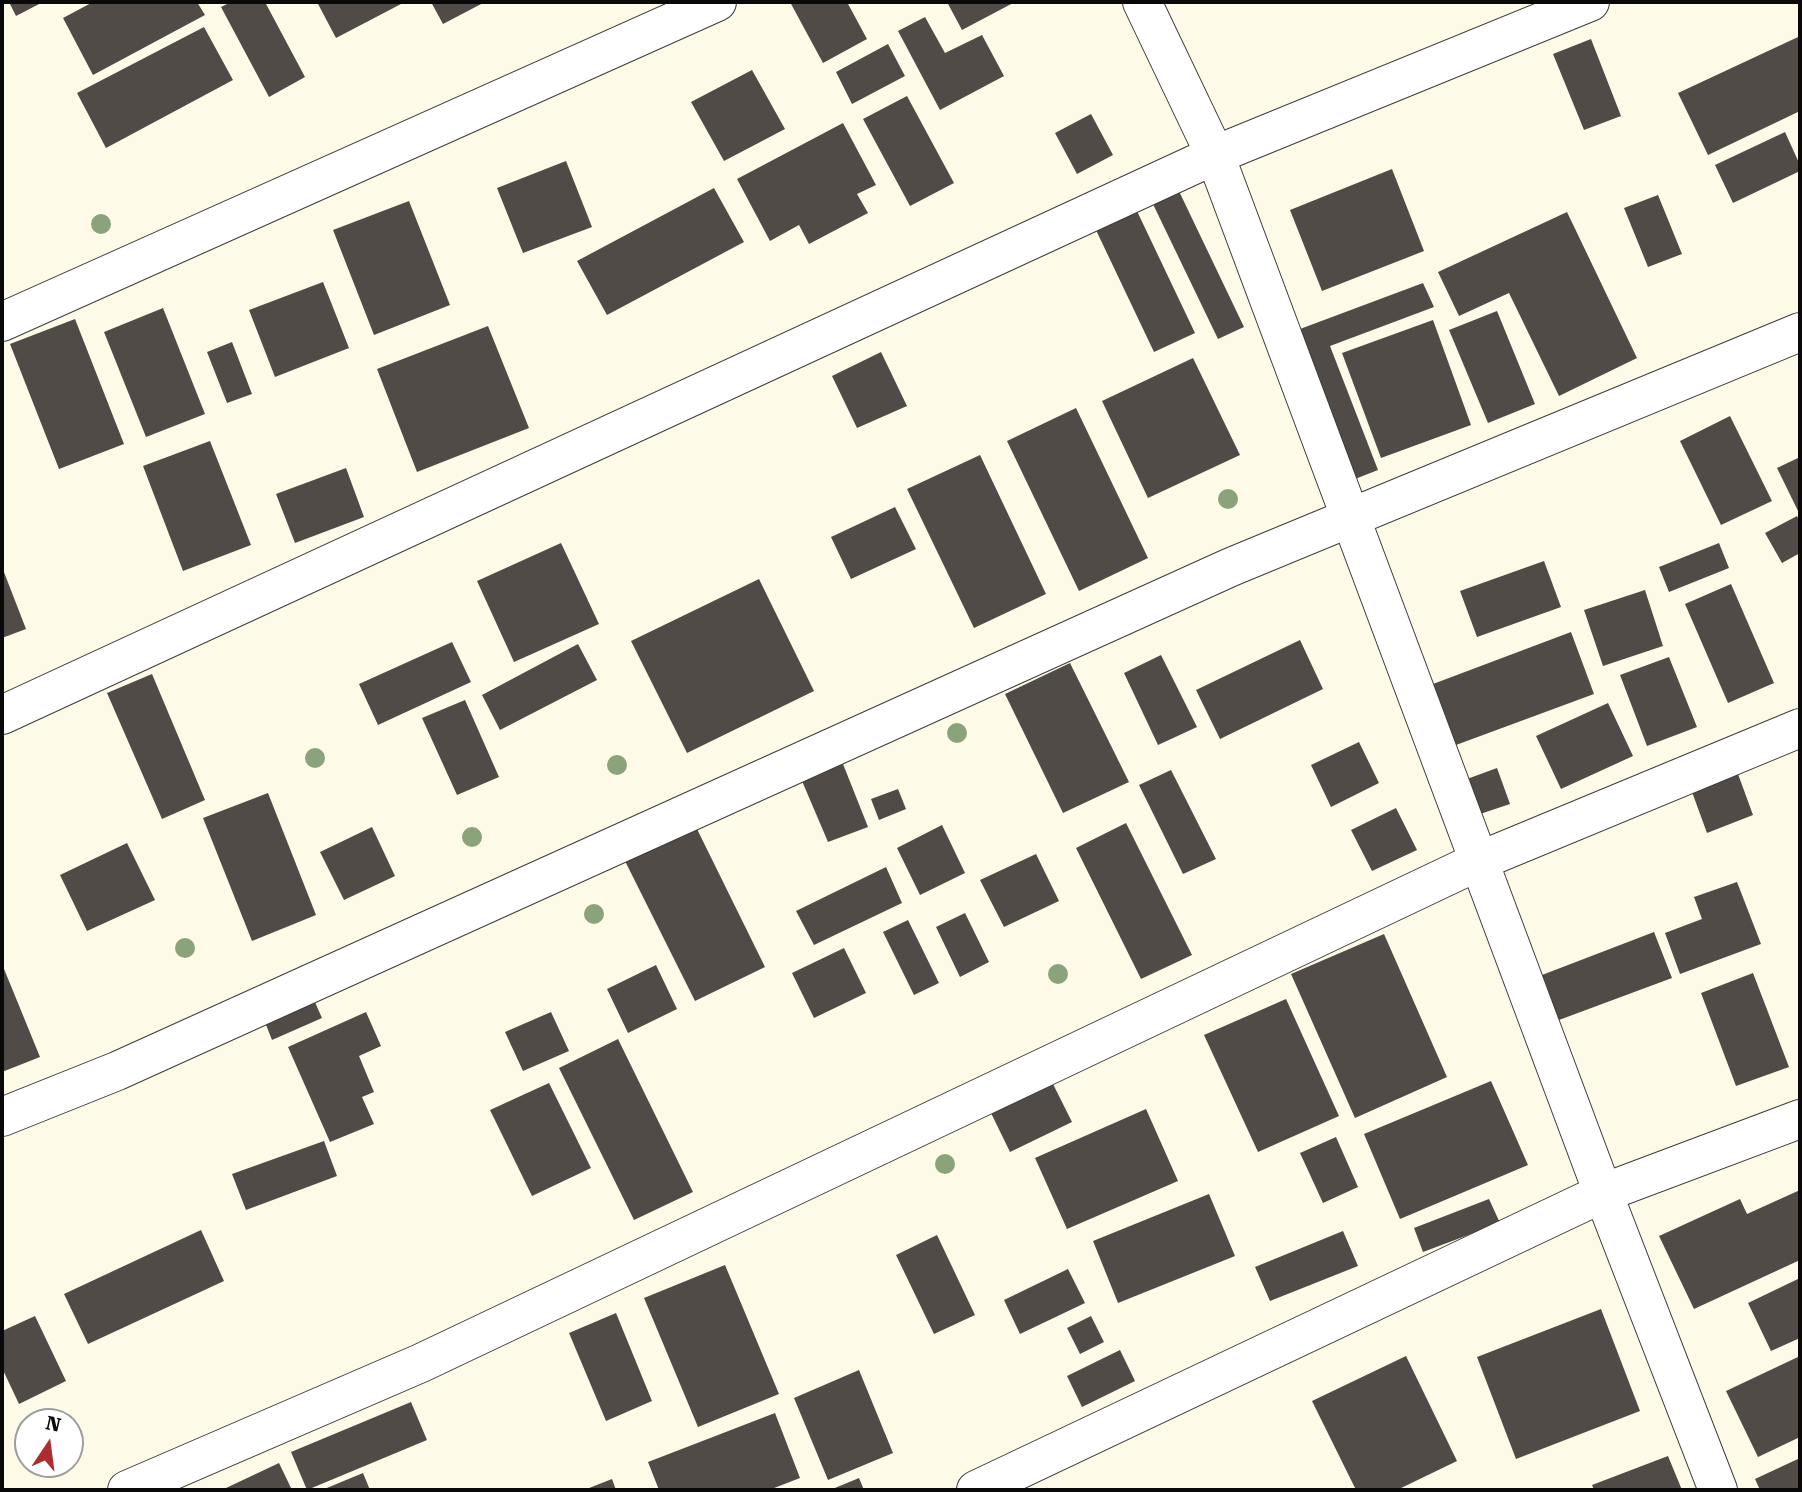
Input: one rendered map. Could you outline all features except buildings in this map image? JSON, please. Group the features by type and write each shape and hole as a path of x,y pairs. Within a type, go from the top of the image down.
{"street":[{"path":"2,323 717,2"},
{"path":"1142,2 1215,155 1603,1193 1718,1490"},
{"path":"2,715 1215,155 1590,2"},
{"path":"2,1117 117,1070 1231,567 1800,332"},
{"path":"127,1490 421,1363 1479,861 1800,727"},
{"path":"976,1490 1603,1193 1800,1119"}]}
